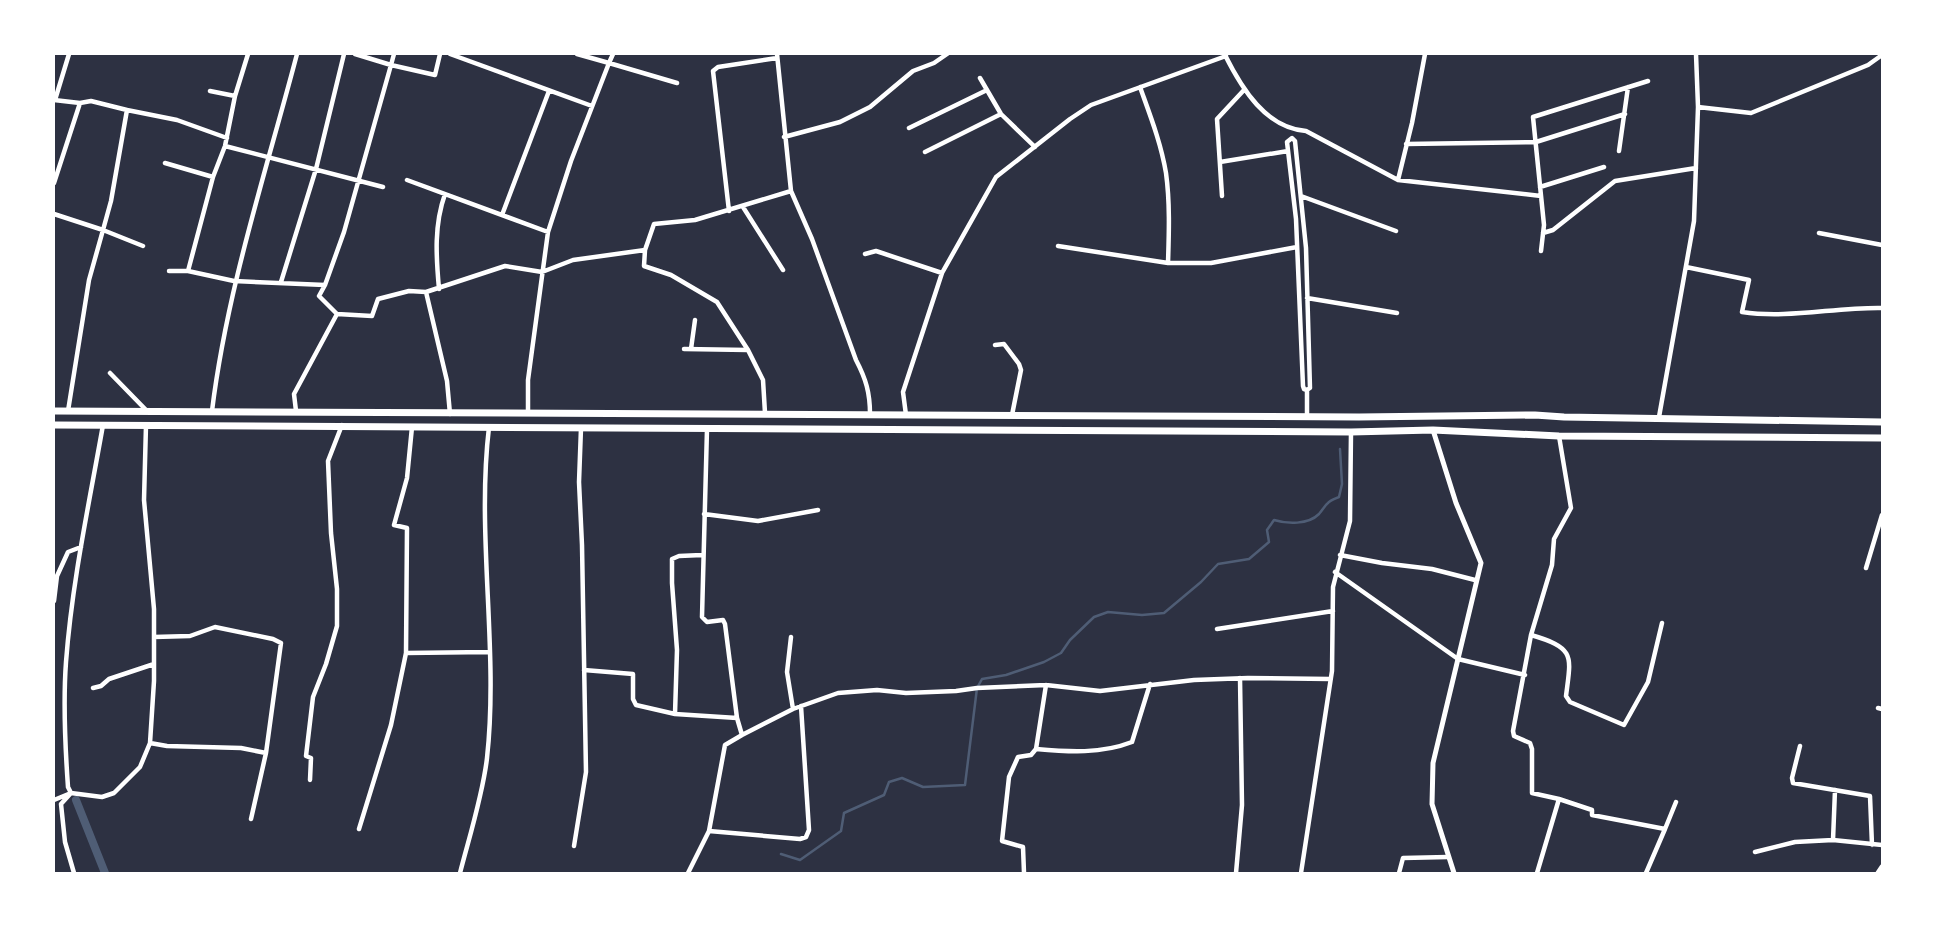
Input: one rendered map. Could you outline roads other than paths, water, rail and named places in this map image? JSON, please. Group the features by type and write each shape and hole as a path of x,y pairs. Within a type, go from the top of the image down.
{"highway":[{"path":"54,411 296,411 450,414 528,412 766,412 906,415 1535,415 1882,422"},
{"path":"54,425 342,425 1351,432 1433,430 1559,436 1882,438"}],"street":[{"path":"69,54 54,100 80,103 91,101 177,120 227,138"},
{"path":"188,271 213,176 225,146 235,96 248,54"},
{"path":"212,411 218,366 234,281 298,54"},
{"path":"281,282 316,170 344,54"},
{"path":"355,54 435,75 440,54"},
{"path":"394,54 359,182 325,285 319,296 337,314 372,316 378,299 410,291 426,292 439,289 505,266 542,272 573,260 645,250"},
{"path":"450,54 549,91 564,94 592,106"},
{"path":"577,54 677,83"},
{"path":"528,412 528,380 548,232 592,106 613,54"},
{"path":"784,137 840,122 870,107 912,71 934,63 946,54"},
{"path":"1398,180 1425,54"},
{"path":"1659,417 1694,221 1698,107 1696,54"},
{"path":"1698,107 1751,113 1868,66 1882,54"},
{"path":"906,415 903,392 942,273 996,177 1091,105 1225,55 1244,90 1266,114 1291,129 1306,130 1398,180 1541,196"},
{"path":"729,211 713,71 718,67 777,56 791,192 812,239 856,360 866,378 870,395 870,414"},
{"path":"980,78 1001,114 1035,147"},
{"path":"1541,251 1543,233 1541,196 1533,117 1648,81"},
{"path":"1140,87 1157,134 1166,171 1169,202 1168,263"},
{"path":"1619,150 1628,87"},
{"path":"909,128 987,90"},
{"path":"1222,196 1217,119 1244,90"},
{"path":"210,91 235,96"},
{"path":"502,215 549,91"},
{"path":"54,184 80,103"},
{"path":"68,411 89,280 110,201 127,110"},
{"path":"925,152 1001,114"},
{"path":"1406,144 1536,142 1625,114"},
{"path":"1291,129 1291,140 1304,218 1308,298 1309,389 1307,416"},
{"path":"1291,140 1288,152 1296,219 1303,386 1304,389 1309,389"},
{"path":"225,146 383,187"},
{"path":"1220,162 1288,152"},
{"path":"165,163 213,176"},
{"path":"1540,187 1604,167"},
{"path":"1543,233 1553,230 1615,181 1696,168"},
{"path":"408,180 548,232"},
{"path":"766,412 763,380 748,350 717,302 671,275 644,266 645,250 654,224 695,220 791,192"},
{"path":"439,289 437,262 438,216 445,194"},
{"path":"1301,196 1396,231"},
{"path":"743,207 783,270"},
{"path":"54,214 103,230 143,246"},
{"path":"1296,219 1304,218"},
{"path":"1819,233 1882,245"},
{"path":"1058,246 1168,263 1211,262 1297,247"},
{"path":"865,254 876,251 942,273"},
{"path":"1686,267 1748,280 1742,312 1766,315 1882,308"},
{"path":"170,271 188,271 234,281 325,285"},
{"path":"426,292 447,381 450,414"},
{"path":"1308,298 1397,313"},
{"path":"1300,307 1308,307"},
{"path":"296,411 294,394 337,314"},
{"path":"691,349 695,320"},
{"path":"995,345 1004,344 1019,364 1021,370 1012,415"},
{"path":"684,350 748,350"},
{"path":"110,373 147,411"},
{"path":"71,793 68,787 65,742 66,662 81,547 103,425"},
{"path":"54,800 71,793 102,798 114,793 140,767 150,742 154,637 144,500 146,425"},
{"path":"310,780 311,758 306,756 311,707 336,626 337,589 331,533 328,461 342,425"},
{"path":"358,829 390,725 406,653 407,528 394,525 407,478 412,426"},
{"path":"460,873 487,760 490,691 485,493 489,427"},
{"path":"574,846 586,772 578,482 581,428"},
{"path":"707,429 702,555 702,617 707,622 723,620 726,624 737,718 742,735"},
{"path":"1433,430 1456,503 1481,563 1433,763 1432,804 1454,873"},
{"path":"1301,873 1330,679 1336,572 1350,521 1351,432"},
{"path":"1559,436 1571,508 1554,539 1552,565 1531,635 1525,675 1514,725 1514,736 1530,743 1532,749 1532,793 1588,807 1592,810 1592,815 1666,828"},
{"path":"704,514 758,521 818,510"},
{"path":"1866,568 1882,515"},
{"path":"54,601 56,576 68,552 81,547"},
{"path":"674,714 677,650 672,559 679,556 702,555"},
{"path":"1340,555 1382,563 1432,569 1476,580"},
{"path":"1336,572 1458,659 1525,675"},
{"path":"1217,628 1333,611"},
{"path":"1531,635 1543,638 1565,651 1570,660 1566,696 1570,702 1624,725 1648,682 1662,623"},
{"path":"154,637 190,636 215,627 274,639 281,643 266,753 251,819"},
{"path":"791,637 787,672 793,709"},
{"path":"406,653 489,652"},
{"path":"93,688 100,686 109,679 154,664"},
{"path":"584,670 633,674 633,699 636,705 674,714 737,718"},
{"path":"688,873 709,830 725,745 793,709 838,693 877,690 906,693 948,692 977,688 1046,685 1100,691 1150,684 1240,678 1330,679"},
{"path":"1236,873 1242,805 1240,678"},
{"path":"1036,749 1079,753 1121,746 1132,742 1150,684"},
{"path":"1024,873 1023,847 1002,841 1009,777 1018,757 1031,755 1036,749 1046,685"},
{"path":"709,830 800,839 806,837 809,830 801,706"},
{"path":"150,742 167,746 241,748 266,753"},
{"path":"1800,746 1792,778 1793,783 1870,796 1872,845"},
{"path":"1833,840 1835,790"},
{"path":"71,793 61,804 65,842 74,873"},
{"path":"1537,873 1559,800"},
{"path":"1646,873 1676,802"},
{"path":"1754,852 1795,842 1833,840 1882,845"},
{"path":"1399,873 1403,858 1448,857"},
{"path":"1878,873 1882,867"}],"waterway":[{"path":"781,854 800,860 841,831 844,813 884,795 889,782 902,778 923,787 965,785 977,688 982,679 1006,675 1044,662 1061,653 1070,640 1094,617 1108,612 1142,615 1164,613 1201,582 1218,564 1249,559 1269,542 1267,530 1274,520 1297,523 1314,518 1329,502 1339,497 1342,484 1340,449"},
{"path":"76,800 105,873"}]}
